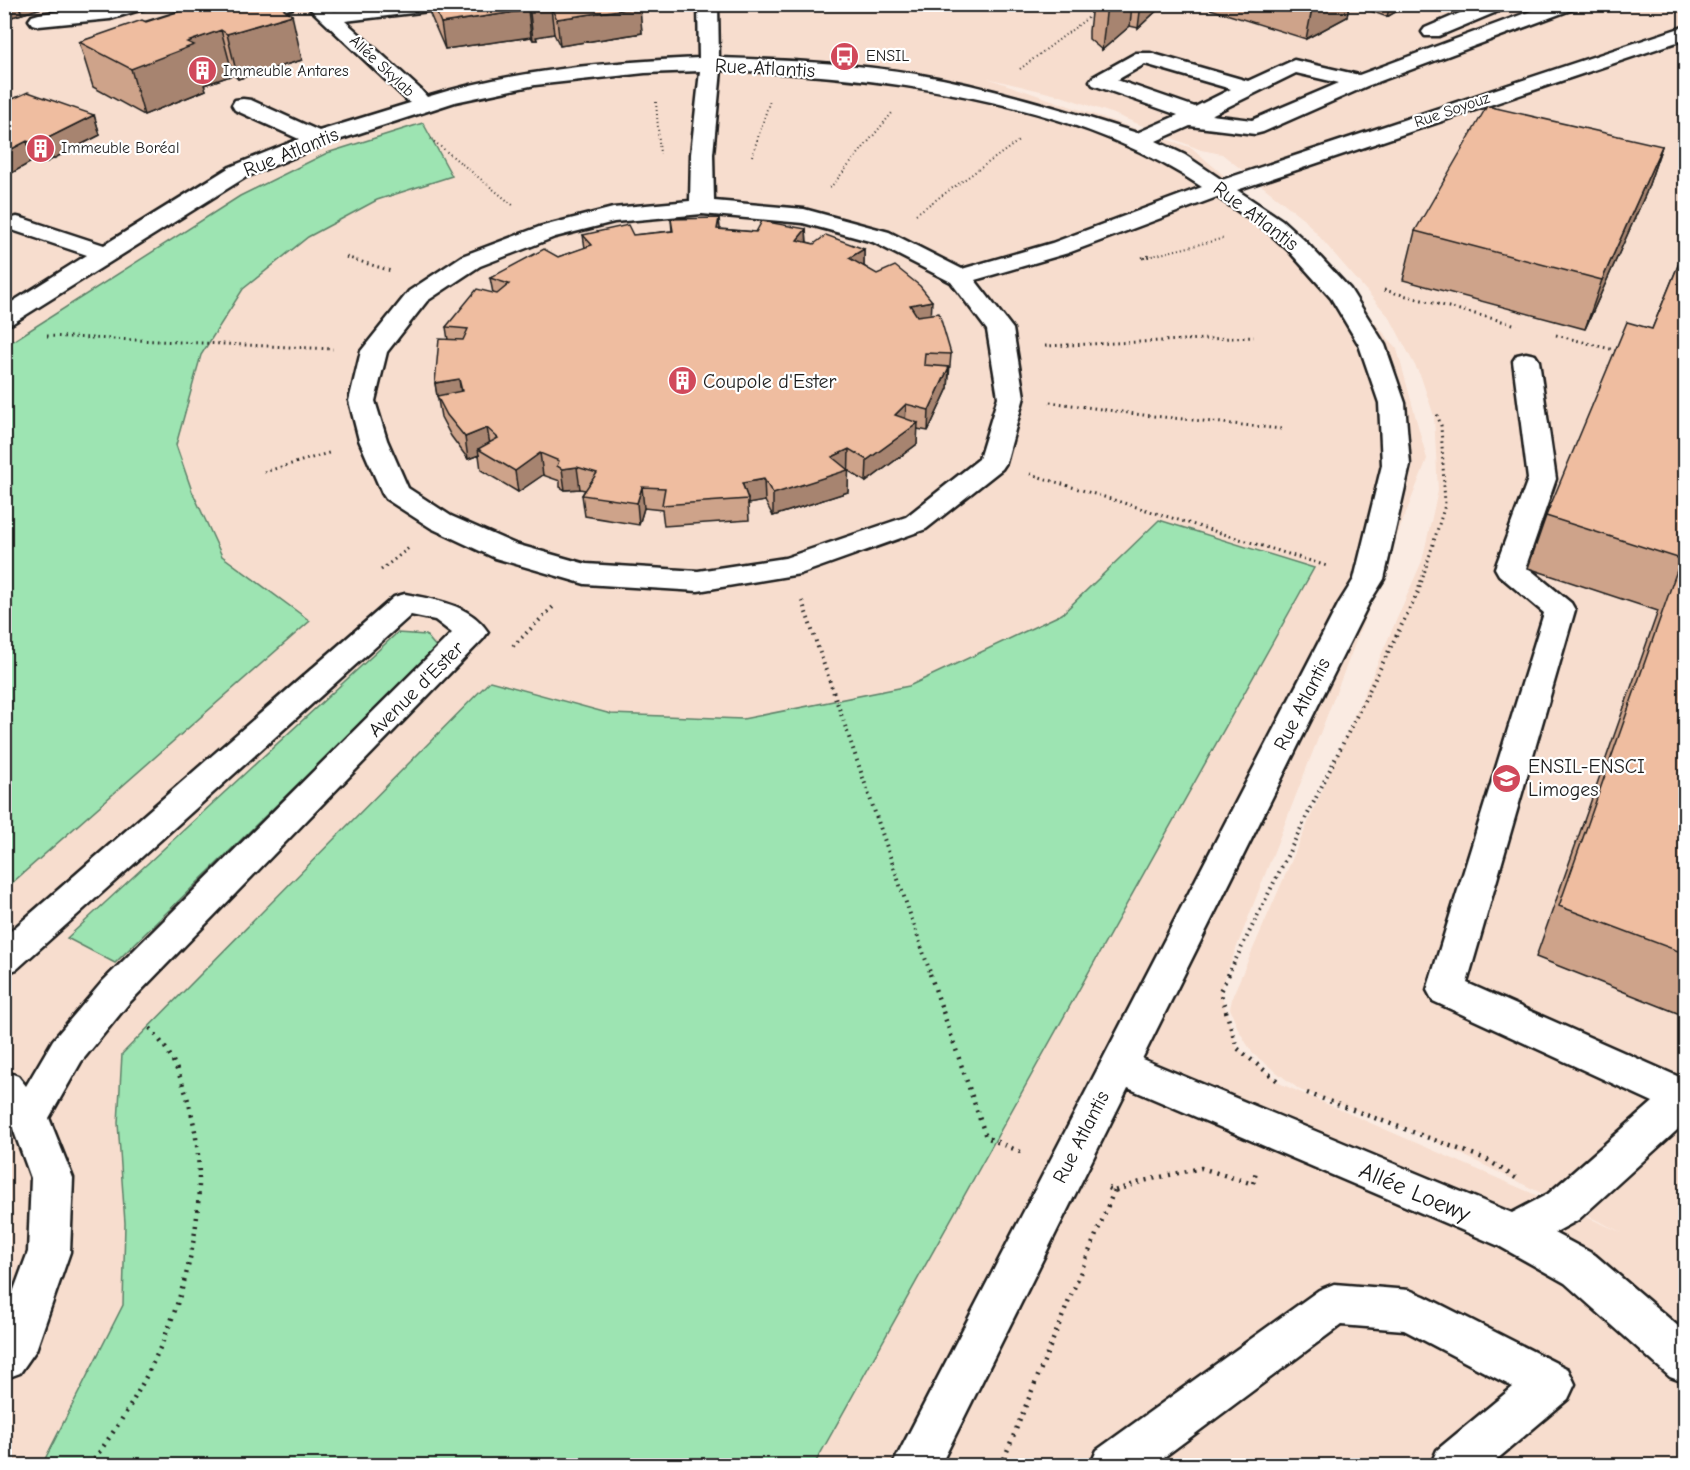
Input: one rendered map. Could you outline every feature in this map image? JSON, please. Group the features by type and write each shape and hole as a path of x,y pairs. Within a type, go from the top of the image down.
{"street":[{"path":"39,20 110,12 139,4"},
{"path":"264,10 286,4"},
{"path":"321,11 438,4"},
{"path":"702,207 702,154 711,80 708,4"},
{"path":"1415,39 1499,4"},
{"path":"1250,88 1143,57 1100,81 1191,117 1255,128 1359,82 1569,4"},
{"name":"Allée Skylab","path":"321,11 413,93 422,105"},
{"name":"Rue Soyouz","path":"960,277 1060,248 1219,188 1686,32"},
{"path":"1330,75 1383,53"},
{"name":"Rue Atlantis","path":"4,318 238,172 318,139 422,105 535,79 645,67 710,64 778,66 915,80 986,95 1056,114 1138,141 1177,160 1274,225 1297,246 1341,294 1372,345 1392,403 1396,465 1369,579 1354,603 915,1466"},
{"path":"1138,141 1294,66 1359,82"},
{"path":"243,105 318,139"},
{"path":"702,207 804,216 880,237 960,277 1000,328 1011,397 992,463 916,523 789,567 698,581 585,574 505,551 441,522 396,493 373,440 362,401 374,351 418,296 471,261 547,232 613,215 702,207"},
{"path":"17,224 107,254"},
{"path":"1514,1233 1563,1207 1685,1098 1446,990 1560,610 1510,568 1542,478 1526,361"},
{"name":"Avenue d'Ester","path":"4,959 405,604 444,612 472,632 117,992 66,1051 17,1102"},
{"name":"Allée Loewy","path":"1118,1066 1514,1233 1580,1269 1686,1362"},
{"path":"4,1358 20,1335 49,1252 52,1178 17,1102"},
{"path":"1113,1466 1334,1304 1409,1310 1552,1384 1453,1466"}],"path":[{"path":"1018,70 1096,11"},
{"path":"804,216 876,134 915,80"},
{"path":"752,156 771,99"},
{"path":"656,100 660,157"},
{"path":"880,237 947,193 1056,114"},
{"path":"427,136 547,232"},
{"path":"1141,259 1247,234 1274,225"},
{"path":"1383,298 1378,289 1527,328"},
{"path":"1550,334 1619,352"},
{"path":"40,336 374,351"},
{"path":"1003,348 1254,337"},
{"path":"1011,397 1143,415 1282,429"},
{"path":"1281,1084 1238,1048 1220,990 1418,592 1445,505 1441,425 1434,404"},
{"path":"264,472 373,440"},
{"path":"992,463 1369,579"},
{"path":"789,567 986,1137 1011,1148"},
{"path":"90,1466 140,1390 175,1314 195,1241 200,1174 192,1114 173,1061 142,1017 117,992"},
{"path":"1303,1092 1486,1159 1563,1207"},
{"path":"1001,1466 1114,1191"}],"shaded area":[{"path":"5,5 1685,5 1685,1465 5,1466","holes":["987,78 1061,96 1114,114 1201,150 1222,154 1304,219 1390,318 1421,377 1434,416 1438,491 1422,561 1233,995 1230,1008 1238,1029 1253,1054 1300,1090 1418,1133 1623,1233 1281,1084 1237,1048 1220,990 1427,459 1397,349 1322,260 1192,148"]}],"green space":[{"path":"423,123 452,176 377,200 308,237 243,289 201,355 176,445 192,491 222,556 310,621 5,889 5,346 240,196 327,153"},
{"path":"1159,520 1314,568 814,1465 42,1465 123,1305 125,1223 118,1123 122,1054 490,681 611,714 743,719 909,686 1062,614"},
{"path":"397,633 426,635 437,648 115,963 67,938"}],"building":[{"path":"4,4 18,4 19,5 9,8"},
{"path":"277,4 292,15 227,34 221,30 187,42 194,45 131,69 79,42 142,20 146,22 190,8 187,5"},
{"path":"433,4 639,4 640,7 557,19 551,8 532,10 533,13 528,10 441,23"},
{"path":"28,92 94,115 36,144 27,141 4,153 4,103"},
{"path":"1487,106 1662,146 1602,280 1415,231"},
{"name":"Coupole d'Ester","path":"719,218 717,229 756,232 762,221 806,229 797,240 814,244 826,235 864,249 849,258 877,274 895,266 920,286 932,301 910,305 917,316 939,313 951,354 925,353 924,365 949,367 929,410 906,404 895,415 918,423 867,460 849,449 832,457 848,470 773,494 764,479 742,483 748,499 662,505 665,488 642,487 637,503 582,495 597,473 577,467 562,469 557,466 559,461 540,453 515,471 478,449 498,438 487,428 465,437 447,415 437,396 462,391 459,379 435,383 439,339 463,340 468,329 446,327 477,289 497,294 509,284 490,278 544,249 558,257 592,245 583,235 628,225 633,235 673,231 671,219"},
{"path":"1686,246 1686,954 1559,906 1681,559 1546,516 1627,322 1652,329"}],"place":[{"name":"ENSIL","path":"845,56"},
{"name":"Immeuble Antares","path":"202,71"},
{"name":"Immeuble Boréal","path":"40,148"},
{"name":"Coupole d'Ester","path":"682,381"},
{"name":"ENSIL-ENSCI Limoges","path":"1507,778"}]}
